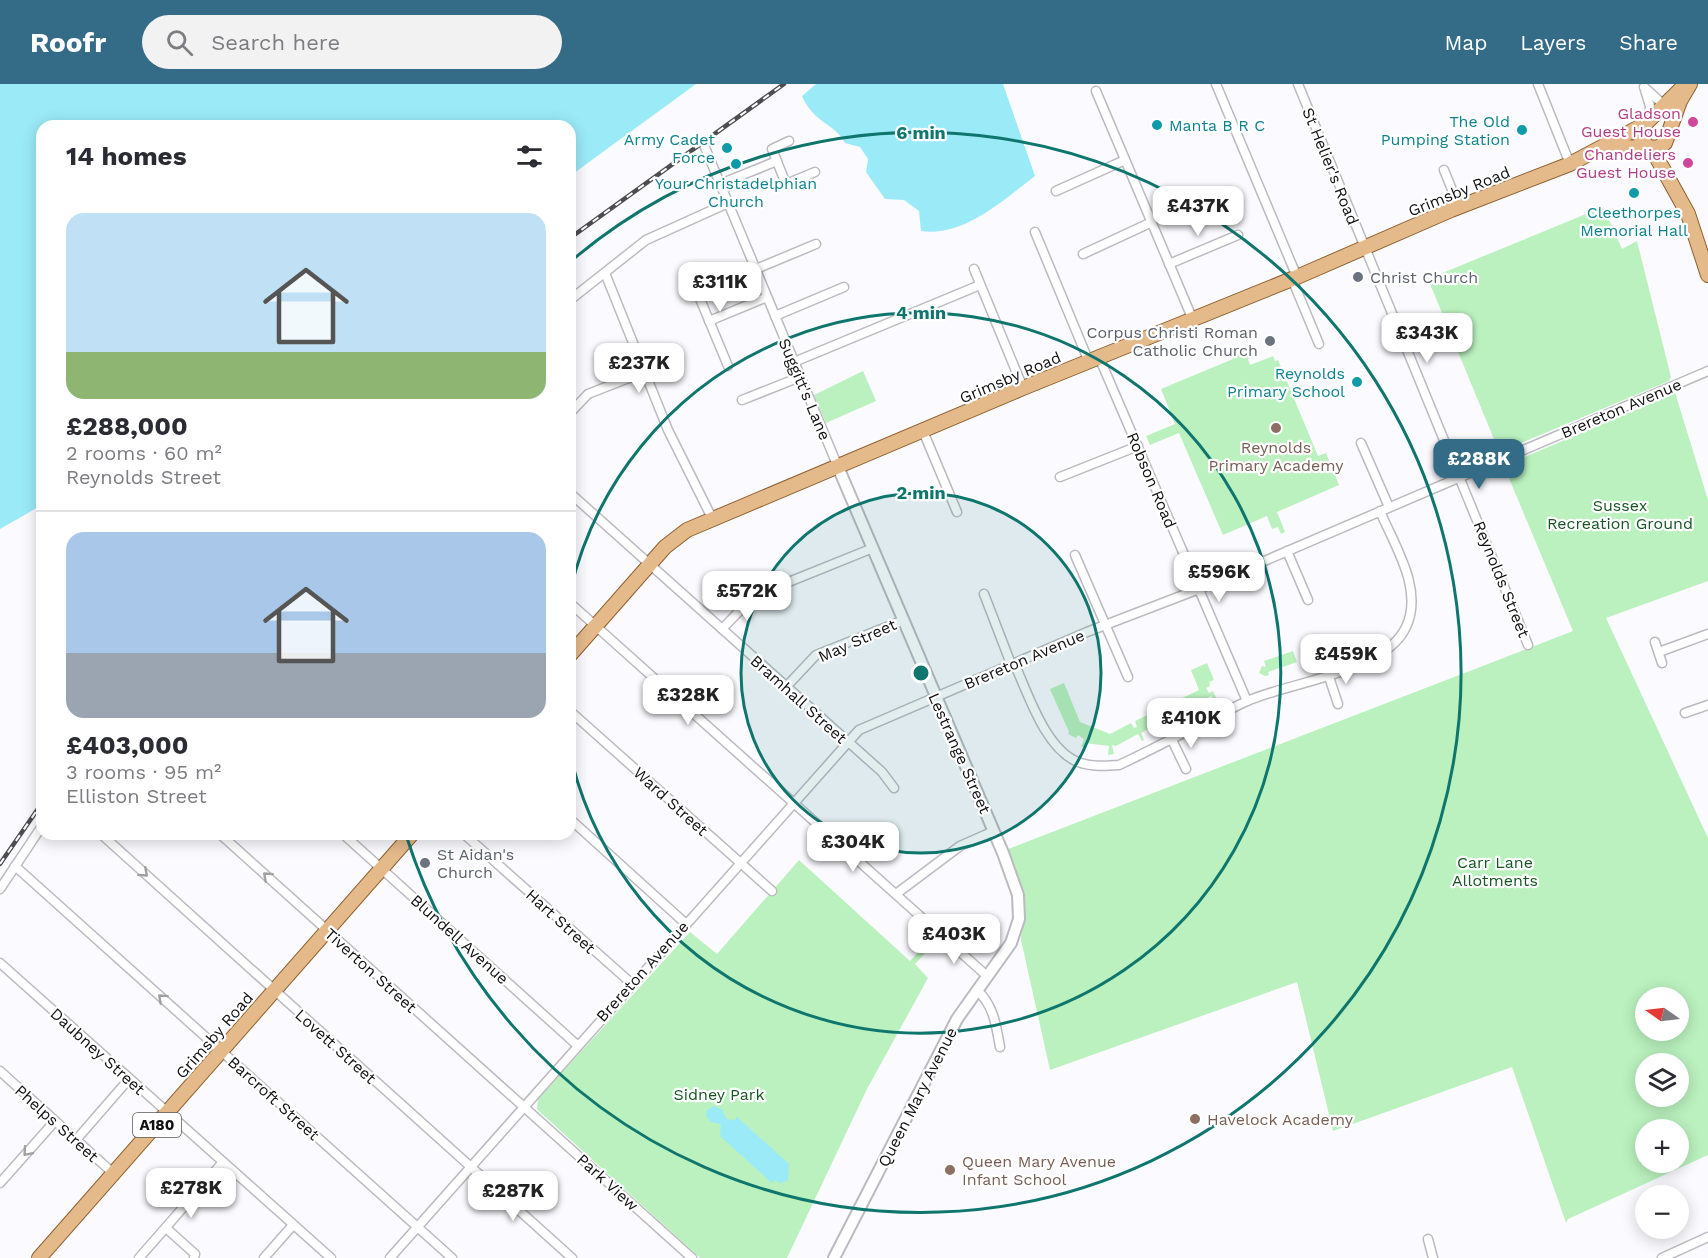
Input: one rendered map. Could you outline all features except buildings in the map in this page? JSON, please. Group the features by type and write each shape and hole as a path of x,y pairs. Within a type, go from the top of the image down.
{"main road":[{"path":"1658,143 1670,110 1688,84"},
{"name":"Grimsby Road","path":"576,648 664,547 687,530 1023,388 1294,278 1459,207 1570,164 1604,148 1670,110"},
{"path":"1658,143 1640,136 1648,122 1662,124 1658,143 1696,236 1708,274"},
{"name":"Grimsby Road","path":"1604,148 1658,143"},
{"name":"Grimsby Road","path":"39,1258 407,840"}],"street":[{"path":"1216,84 1319,344"},
{"name":"St Helier's Road","path":"1298,84 1364,248"},
{"path":"1538,84 1570,164"},
{"path":"1643,86 1670,110"},
{"path":"1643,86 1650,106 1648,122"},
{"path":"1096,91 1192,320"},
{"path":"789,141 772,148 786,184 815,172"},
{"name":"Suggitt's Lane","path":"704,145 838,467"},
{"path":"1056,191 1125,160"},
{"path":"720,184 777,161"},
{"path":"1444,170 1459,207"},
{"path":"576,295 646,240 728,203"},
{"path":"1083,254 1152,222"},
{"name":"Robson Road","path":"1035,232 1094,359 1138,446 1247,701"},
{"path":"1169,264 1238,235"},
{"path":"756,269 816,244"},
{"name":"Reynolds Street","path":"1364,248 1528,645"},
{"path":"974,269 1023,388"},
{"path":"688,270 728,366"},
{"path":"605,273 668,430 712,518"},
{"path":"794,362 980,285"},
{"path":"775,316 844,288"},
{"path":"709,321 767,297"},
{"name":"Brereton Avenue","path":"390,1258 631,983 858,730 1013,663 1199,589 1708,371"},
{"path":"576,407 588,394 644,372"},
{"path":"741,400 800,377"},
{"path":"923,431 957,512"},
{"path":"984,594 1013,663 1051,742 1078,762 1098,766 1119,765 1247,701 1371,659 1392,646 1406,627 1412,609 1412,589 1361,443"},
{"path":"1060,477 1138,446"},
{"name":"Lestrange Street","path":"838,467 994,831 1018,895 1019,919 1011,943"},
{"name":"Bramhall Street","path":"576,498 882,772 894,788"},
{"path":"722,629 754,596 873,548"},
{"path":"1287,551 1308,600"},
{"path":"1076,555 1128,677"},
{"path":"576,608 987,976"},
{"name":"May Street","path":"786,687 816,655 904,620"},
{"path":"1659,652 1708,634"},
{"path":"1655,642 1662,663"},
{"path":"1328,674 1338,704"},
{"path":"1685,713 1708,705"},
{"name":"Ward Street","path":"576,716 772,891"},
{"path":"1172,740 1186,769"},
{"path":"576,824 685,923"},
{"path":"896,894 960,846 994,831"},
{"path":"0,889 36,835"},
{"name":"Lovett Street","path":"107,840 572,1258"},
{"name":"Tiverton Street","path":"227,840 523,1105"},
{"name":"Blundell Avenue","path":"350,840 577,1045"},
{"name":"Hart Street","path":"471,840 631,983"},
{"name":"Barcroft Street","path":"15,866 452,1258"},
{"name":"Queen Mary Avenue","path":"834,1258 957,1019 1011,943"},
{"name":"Daubney Street","path":"0,963 331,1258"},
{"path":"977,990 986,999 993,1013 1000,1047"},
{"name":"Phelps Street","path":"2,1076 114,1174"},
{"path":"76,1140 129,1079"},
{"name":"Park View","path":"523,1105 692,1258"},
{"path":"0,1183 55,1121"},
{"path":"140,1258 223,1162"},
{"path":"264,1258 293,1225"},
{"path":"165,1228 195,1254 194,1258"},
{"path":"1662,1258 1708,1237"},
{"path":"1428,1239 1433,1258"}],"green space":[{"path":"1603,207 1622,249 1637,241 1671,377 1669,381 1507,449 1498,449 1428,279"},
{"name":"Reynolds Primary Academy","path":"1244,347 1248,348 1252,358 1248,359 1250,365 1273,356 1275,361 1278,360 1318,456 1326,453 1339,485 1277,512 1285,532 1281,534 1278,527 1272,529 1267,516 1223,535 1179,433 1150,445 1146,436 1175,424 1161,389 1233,359 1231,353"},
{"path":"863,371 876,401 826,423 814,395"},
{"name":"Carr Lane Allotments","path":"1674,389 1708,500 1708,581 1606,618 1708,838 1708,1155 1689,1164 1689,1119 1635,1119 1635,1173 1669,1173 1642,1185 1635,1185 1635,1188 1568,1219 1566,1223 1512,1067 1333,1131 1297,982 1050,1070 1021,940 1022,921 1008,849 1573,631 1503,464 1508,464 1671,395"},
{"path":"1293,651 1297,662 1268,672 1269,675 1259,673 1262,666 1266,667 1264,661"},
{"path":"1207,663 1214,680 1209,682 1210,686 1206,688 1209,693 1213,691 1218,702 1216,703 1211,696 1141,733 1144,740 1142,741 1138,734 1116,746 1112,745 1114,754 1108,755 1109,746 1085,743 1084,747 1081,747 1084,739 1078,735 1076,738 1068,734 1050,689 1064,683 1080,722 1110,734 1131,723 1134,728 1137,727 1135,721 1199,690 1191,670"},
{"name":"Sidney Park","path":"799,860 910,961 933,936 937,940 915,964 928,978 867,1089 787,1258 700,1258 541,1113 537,1109 538,1099 690,932 717,954"}],"water":[{"path":"0,84 696,84 576,172 576,120 36,120 36,508 0,529"},
{"path":"816,84 1003,84 1035,176 996,206 968,223 937,231 921,231 919,211 904,200 885,199 866,172 868,159 860,147 845,143 836,131 818,118 807,105 802,96"},
{"path":"714,1106 722,1109 726,1119 735,1120 737,1117 789,1164 788,1180 781,1183 774,1180 772,1183 720,1136 721,1124 711,1122 706,1116 707,1110"}],"railway":[{"path":"576,234 784,84"},
{"path":"0,864 36,812"}],"place":[{"name":"Gladson Guest House","path":"1693,122"},
{"name":"Manta B R C","path":"1157,125"},
{"name":"The Old Pumping Station","path":"1522,130"},
{"name":"Army Cadet Force","path":"727,148"},
{"name":"Chandeliers Guest House","path":"1688,163"},
{"name":"Your Christadelphian Church","path":"736,164"},
{"name":"Cleethorpes Memorial Hall","path":"1634,193"},
{"name":"Christ Church","path":"1358,277"},
{"name":"Corpus Christi Roman Catholic Church","path":"1270,341"},
{"name":"Reynolds Primary School","path":"1357,382"},
{"name":"Reynolds Primary Academy","path":"1276,428"},
{"name":"St Aidan's Church","path":"425,863"},
{"name":"Havelock Academy","path":"1195,1119"},
{"name":"Queen Mary Avenue Infant School","path":"950,1170"}],"park label":[{"name":"Sussex Recreation Ground","path":"1620,514"}]}
